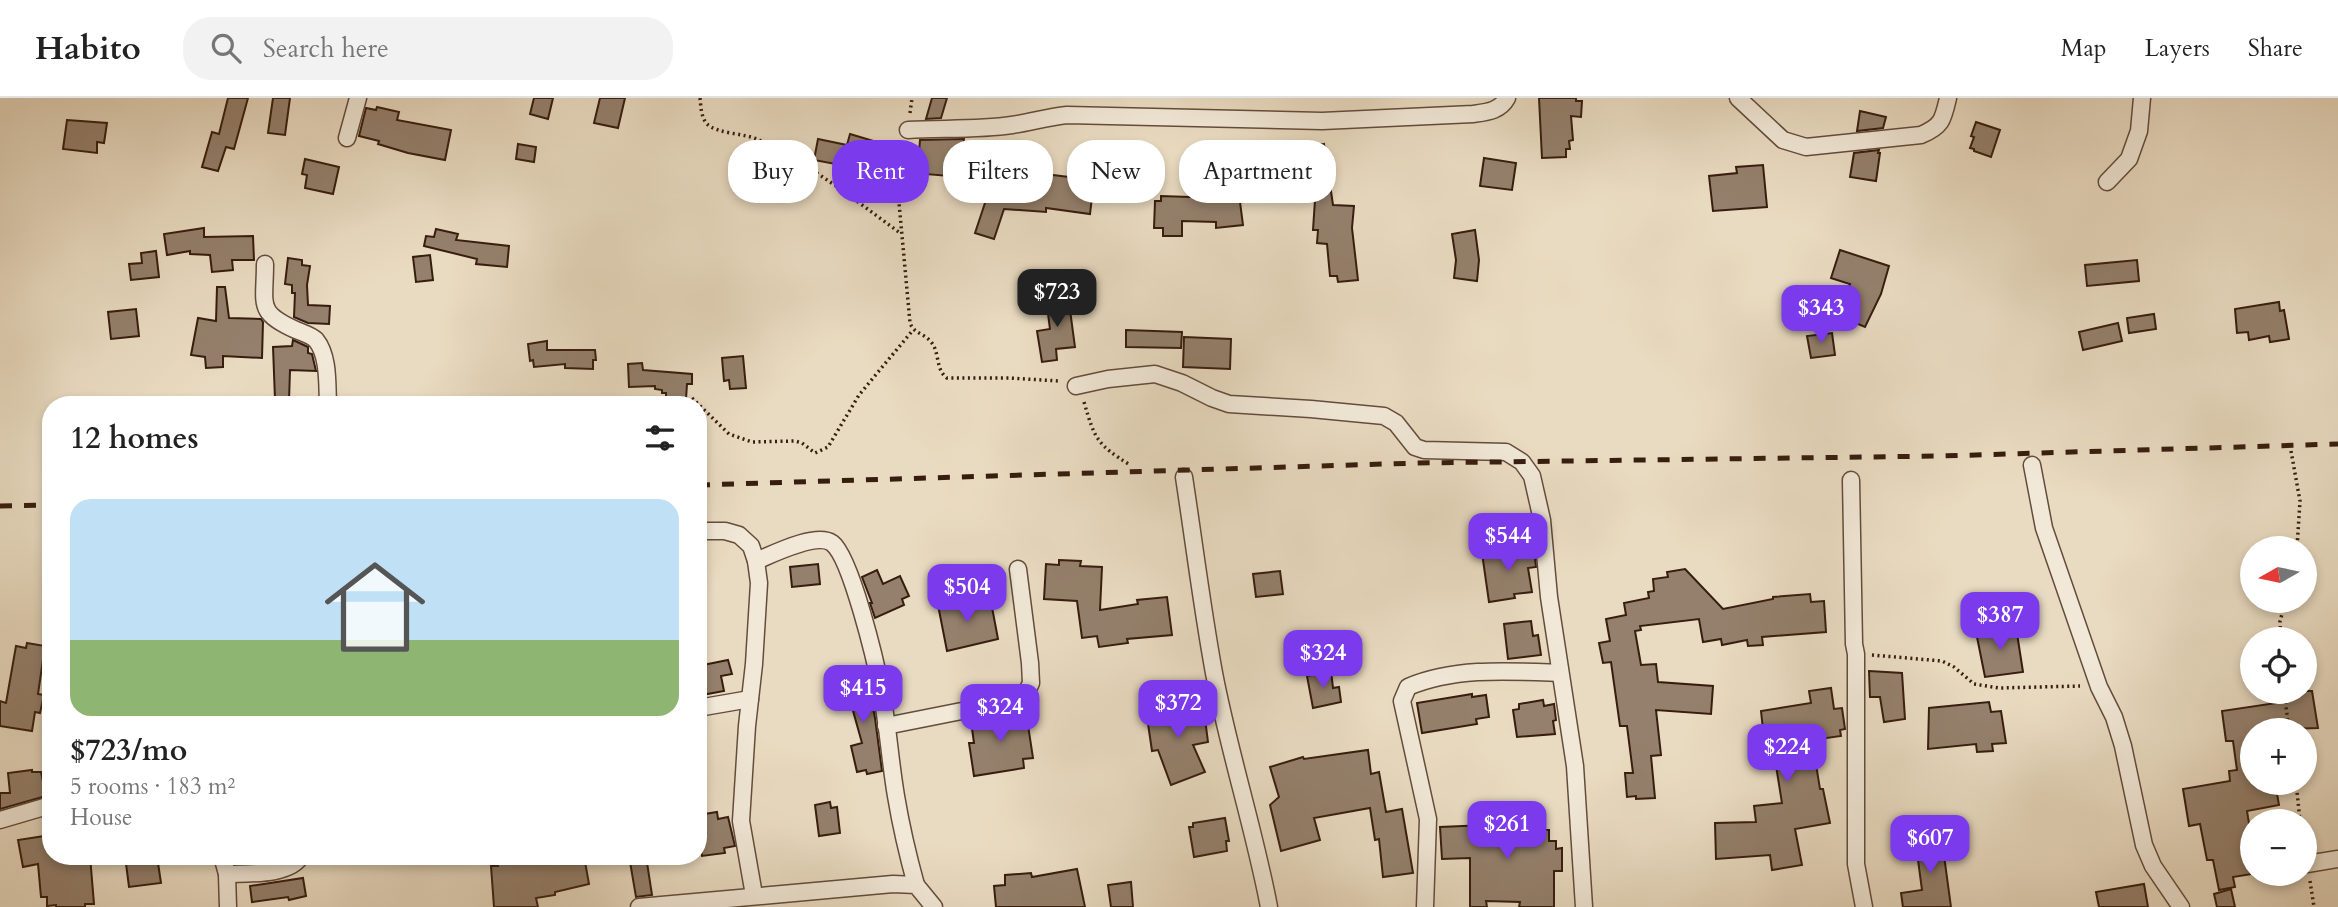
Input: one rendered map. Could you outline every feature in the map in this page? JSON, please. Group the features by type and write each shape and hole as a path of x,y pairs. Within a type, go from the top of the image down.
{"street":[{"path":"347,138 358,98"},
{"path":"908,130 988,127 1067,115 1322,121 1473,114 1490,112 1503,106 1507,98"},
{"path":"1738,98 1783,140 1806,147 1921,135 1936,128 1944,117 1948,98"},
{"path":"2107,182 2129,159 2139,131 2142,98"},
{"path":"265,264 265,303 268,315 314,338 322,350 328,396"},
{"path":"1076,386 1108,379 1155,374 1229,404 1384,416 1396,423 1415,447 1424,450 1506,452 1522,462 1532,476 1542,520 1549,597 1575,766 1584,907"},
{"path":"2032,465 2044,528 2099,687 2114,717 2123,746 2144,845 2153,866 2181,907"},
{"path":"1184,477 1214,672 1269,907"},
{"path":"1851,480 1856,654 1856,864 1864,907"},
{"path":"707,531 725,531 739,535 751,545 759,583 741,821 754,895"},
{"path":"756,561 805,542 821,539 832,543 842,555 878,677 898,806 916,885 934,907"},
{"path":"886,726 1007,702 1026,692 1031,683 1030,663 1018,569"},
{"path":"1426,907 1428,819 1402,701 1408,688 1422,681 1455,674 1512,671 1560,673"},
{"path":"707,706 750,699"},
{"path":"0,820 42,808"},
{"path":"2317,862 2338,859"},
{"path":"224,865 228,907"},
{"path":"227,874 260,873 287,869 293,865"},
{"path":"639,907 754,895 893,884 916,885"}],"path":[{"path":"700,98 702,115 707,124 715,129 757,139 777,150 838,187 900,233"},
{"path":"912,98 908,130 896,170 900,233 913,330 933,344 942,374 947,378 1042,379 1067,381 1076,386 1082,396 1093,433 1103,448 1130,466"},
{"path":"707,413 729,434 752,442 795,441 815,453 819,452 828,447 859,395 913,330"},
{"path":"2291,451 2300,501 2298,536"},
{"path":"1856,654 1942,661 1954,667 1974,684 1998,688 2099,687"}],"building":[{"path":"228,98 248,98 234,149 226,147 218,171 202,167 212,132 219,134"},
{"path":"273,98 290,98 285,135 268,133"},
{"path":"534,98 553,98 548,119 530,114"},
{"path":"600,98 625,98 618,128 594,123"},
{"path":"932,98 947,98 941,118 926,119"},
{"path":"1539,98 1576,98 1576,101 1582,101 1581,117 1571,116 1573,140 1569,141 1570,149 1566,149 1566,157 1542,158"},
{"path":"377,107 399,112 397,120 451,130 445,160 408,153 359,136 366,108 376,110"},
{"path":"1860,111 1886,117 1883,128 1857,131"},
{"path":"67,120 107,123 104,143 97,142 97,153 63,149"},
{"path":"1976,122 2000,130 1991,157 1970,148"},
{"path":"850,134 870,140 848,140"},
{"path":"818,139 832,142 832,163 818,161"},
{"path":"964,139 943,140 943,175 929,174 929,140 920,140"},
{"path":"518,144 536,147 534,162 516,159"},
{"path":"1879,150 1876,181 1850,177 1854,153"},
{"path":"1484,158 1516,163 1512,190 1480,186"},
{"path":"305,159 339,167 333,194 305,188 307,175 302,174"},
{"path":"1763,165 1767,207 1713,211 1709,176 1737,173 1736,167"},
{"path":"1053,175 1067,177 1067,203 1091,203 1090,214 1046,208 1046,212 1004,209 994,239 975,233 985,203 1053,203"},
{"path":"1165,196 1179,197 1179,203 1240,203 1243,225 1216,228 1216,222 1182,221 1182,236 1163,236 1163,228 1154,228 1155,203 1165,203"},
{"path":"1315,203 1354,206 1352,228 1358,280 1338,282 1337,276 1330,276 1327,244 1317,243 1318,230 1313,230"},
{"path":"204,228 204,237 253,236 254,260 232,260 233,270 212,272 210,255 190,254 190,251 167,255 164,234"},
{"path":"436,229 458,234 456,240 509,246 507,267 476,264 477,259 424,246 426,236 434,237"},
{"path":"1475,230 1479,260 1477,281 1454,278 1456,260 1452,234"},
{"path":"1840,250 1889,266 1881,294 1865,327 1837,315 1850,284 1831,278"},
{"path":"156,251 159,277 131,280 129,264 142,263 141,253"},
{"path":"430,255 433,280 416,282 413,257"},
{"path":"288,258 302,260 302,265 310,266 308,305 330,306 329,324 308,323 294,317 295,293 292,293 292,285 285,284"},
{"path":"2137,260 2139,281 2087,286 2085,265"},
{"path":"217,287 225,287 229,318 261,319 263,322 262,358 223,356 223,367 206,368 205,357 191,355 198,318 216,321"},
{"path":"1068,295 1075,347 1056,349 1057,360 1042,362 1037,331 1050,329 1046,298"},
{"path":"2279,302 2280,311 2284,310 2289,339 2270,342 2269,336 2249,340 2248,332 2237,333 2235,309"},
{"path":"136,309 139,336 111,339 108,312"},
{"path":"2154,314 2156,329 2129,333 2127,318"},
{"path":"2118,323 2122,341 2083,350 2079,332"},
{"path":"1126,330 1182,332 1181,348 1126,347"},
{"path":"1832,333 1835,355 1811,358 1807,336"},
{"path":"1184,337 1231,339 1230,369 1183,367"},
{"path":"293,340 308,347 316,371 290,370 289,396 275,396 273,347 292,346"},
{"path":"547,341 547,350 595,350 593,369 565,368 565,364 534,367 533,360 530,361 528,344"},
{"path":"743,356 746,388 730,389 729,380 724,381 722,358"},
{"path":"642,363 643,370 692,374 692,384 687,384 686,396 666,396 662,390 655,389 655,386 629,387 628,364"},
{"path":"1522,548 1523,552 1534,551 1536,567 1528,568 1532,592 1514,594 1515,598 1489,602 1482,553"},
{"path":"1059,560 1081,561 1080,566 1102,567 1100,610 1138,604 1137,600 1167,597 1172,635 1127,639 1128,643 1099,647 1097,636 1082,638 1077,601 1044,599 1046,564 1059,565"},
{"path":"818,564 820,584 792,587 790,567"},
{"path":"1685,569 1723,609 1773,597 1810,594 1811,602 1824,601 1826,632 1762,637 1763,645 1748,646 1747,640 1722,645 1721,639 1703,642 1699,619 1640,626 1641,630 1635,631 1641,665 1656,664 1658,682 1713,686 1711,714 1656,710 1661,755 1651,756 1655,798 1627,797 1625,773 1633,773 1627,726 1620,726 1611,662 1603,663 1599,643 1610,641 1606,619 1626,615 1624,603 1649,598 1648,592 1654,591 1653,579 1668,577 1667,572"},
{"path":"877,570 883,584 900,576 909,596 902,599 904,605 875,618 862,577"},
{"path":"1280,571 1283,594 1256,597 1253,574"},
{"path":"962,600 963,607 991,602 998,639 947,651 938,605"},
{"path":"1531,621 1533,636 1538,635 1541,655 1508,659 1504,624"},
{"path":"2016,627 2023,672 1985,677 1976,632"},
{"path":"27,643 42,646 38,694 42,695 42,704 40,713 35,712 32,731 0,726 0,701 6,703 16,646 26,648"},
{"path":"728,660 732,674 721,676 724,691 707,694 707,664"},
{"path":"1331,671 1333,688 1339,687 1341,702 1313,708 1307,676"},
{"path":"1869,671 1902,673 1905,719 1884,722 1880,697 1870,697"},
{"path":"867,678 882,771 867,774 866,770 857,772 851,746 862,743 850,700 839,702 836,684"},
{"path":"1831,688 1834,709 1842,708 1845,729 1840,730 1841,736 1812,740 1820,789 1823,789 1830,823 1795,829 1802,865 1772,870 1770,855 1716,859 1715,823 1756,822 1754,806 1782,803 1773,747 1765,748 1761,711 1811,703 1809,691"},
{"path":"1472,694 1472,697 1486,695 1489,717 1476,719 1477,724 1422,733 1417,703"},
{"path":"1543,700 1544,706 1554,704 1555,734 1517,737 1513,710 1519,709 1519,704"},
{"path":"1989,702 1991,712 2001,711 2006,743 1992,744 1993,751 1977,752 1976,744 1928,749 1929,708"},
{"path":"1196,703 1199,720 1205,719 1208,742 1193,745 1205,772 1171,785 1158,750 1152,751 1146,710"},
{"path":"2270,704 2314,704 2316,718 2240,718 2240,795 2277,795 2279,805 2240,809 2240,876 2233,877 2235,887 2219,890 2213,860 2207,860 2200,824 2189,826 2183,789 2230,781 2229,771 2237,770 2233,741 2226,741 2222,711"},
{"path":"1026,712 1033,758 1023,759 1024,768 974,776 969,743 974,743 971,721"},
{"path":"1368,750 1371,774 1379,772 1386,812 1402,809 1413,873 1383,877 1379,839 1375,840 1370,808 1314,818 1320,840 1281,851 1270,805 1279,797 1270,767 1303,757"},
{"path":"32,770 41,772 42,797 0,809 0,793 10,793 8,773"},
{"path":"830,802 831,808 837,807 840,833 819,836 815,805"},
{"path":"717,812 718,819 728,817 735,846 724,848 725,853 707,855 707,814"},
{"path":"1517,812 1528,818 1542,817 1542,830 1549,830 1549,841 1556,841 1556,849 1562,848 1562,871 1554,871 1554,907 1519,907 1520,902 1486,901 1487,907 1470,907 1470,858 1442,859 1440,827 1511,824"},
{"path":"1225,818 1229,841 1226,841 1227,851 1194,857 1189,827 1193,827 1193,823"},
{"path":"1939,833 1951,907 1903,907 1901,893 1922,890 1915,837"},
{"path":"42,836 42,865 91,865 94,904 85,904 85,907 47,906 47,897 41,897 38,864 23,867 18,840"},
{"path":"126,865 158,865 161,883 129,887"},
{"path":"586,865 589,884 536,898 538,907 494,907 491,866"},
{"path":"631,865 647,865 652,895 636,897"},
{"path":"1077,869 1085,907 996,907 994,886 1005,885 1005,875 1031,873 1032,877"},
{"path":"303,878 306,896 252,902 250,886"},
{"path":"1131,882 1133,907 1111,907 1108,885"},
{"path":"2144,884 2148,907 2099,907 2096,892"},
{"path":"2231,889 2235,907 2217,907 2214,894"}],"railway":[{"path":"707,485 1418,463 1941,456 2338,444"},
{"path":"0,506 42,505"}]}
